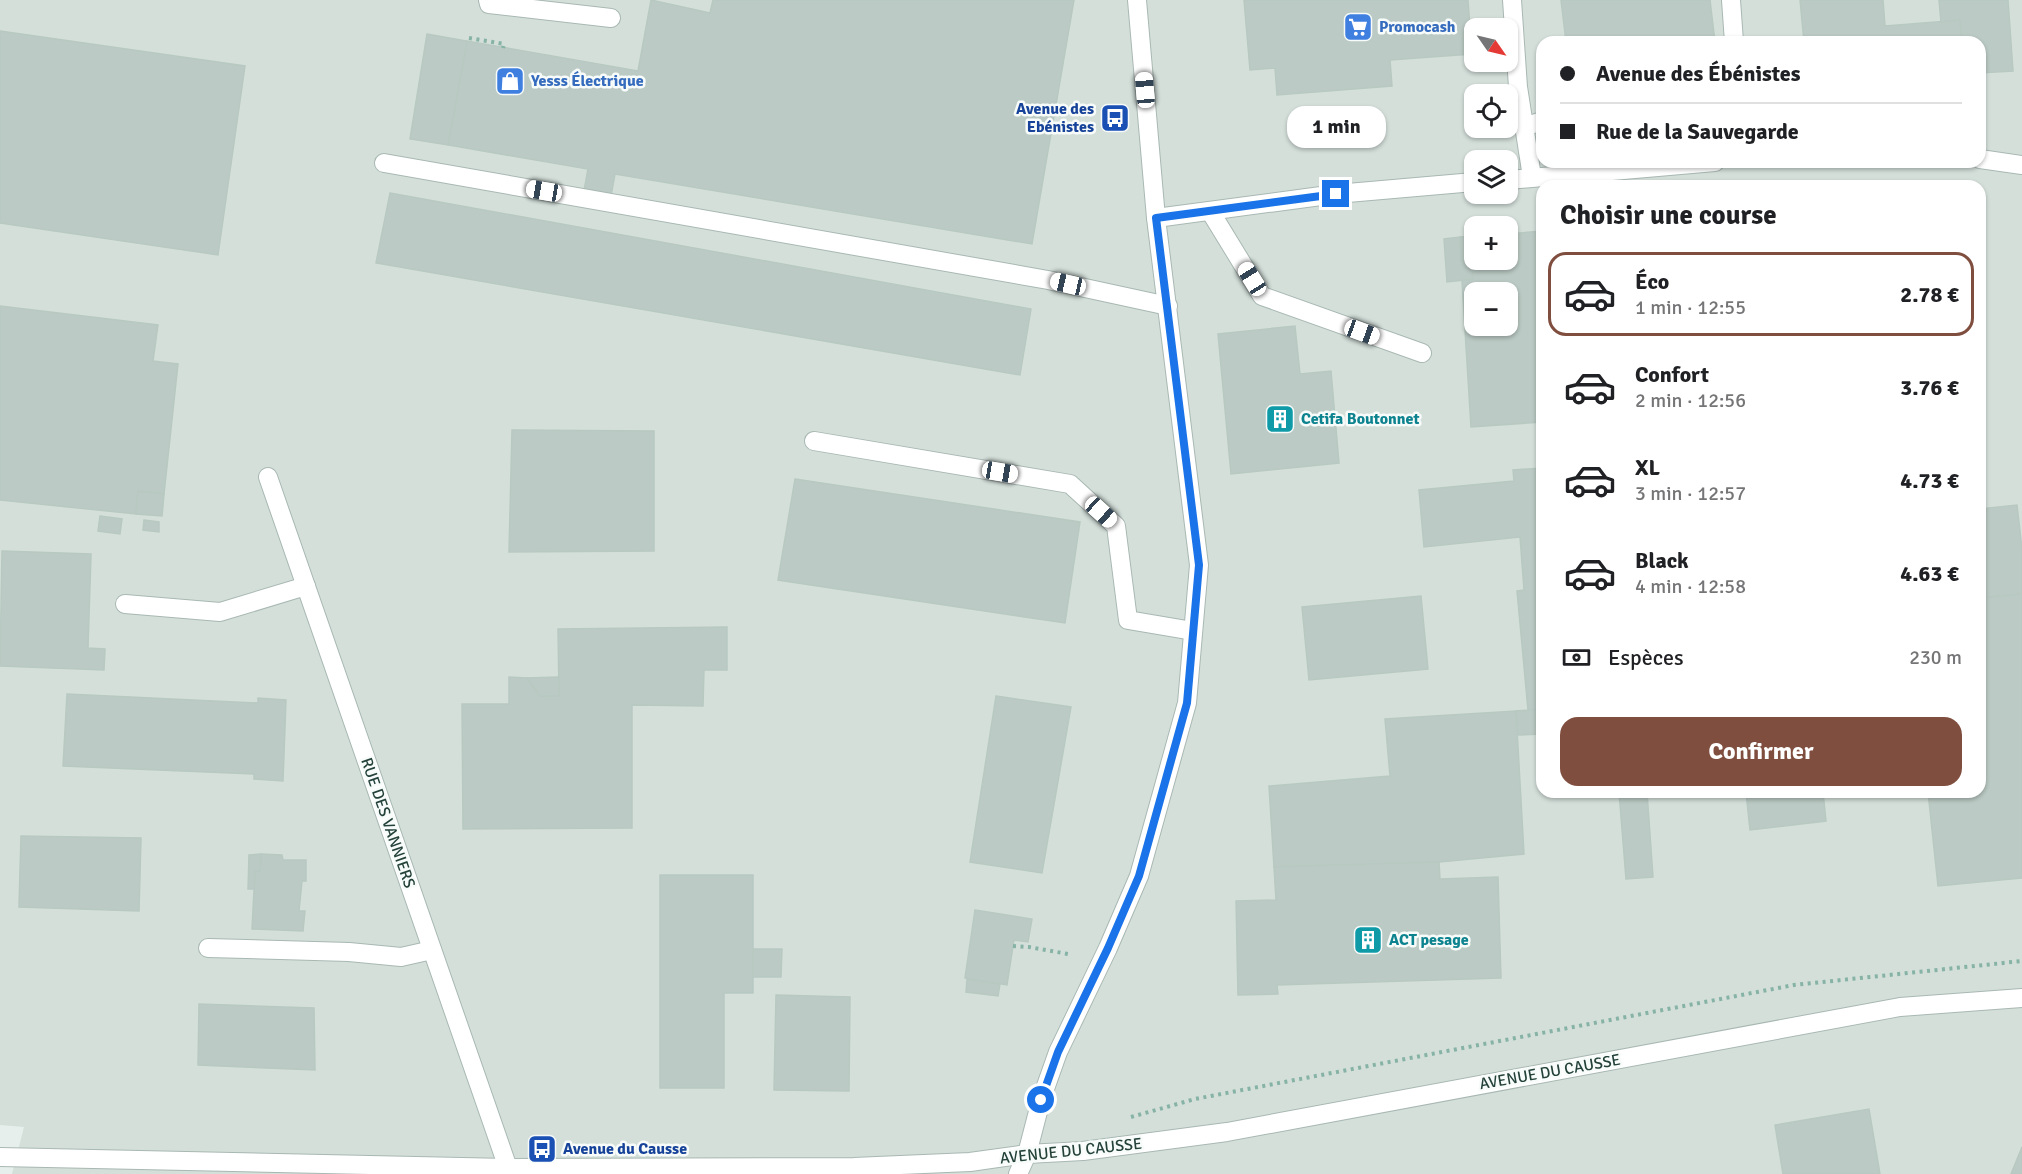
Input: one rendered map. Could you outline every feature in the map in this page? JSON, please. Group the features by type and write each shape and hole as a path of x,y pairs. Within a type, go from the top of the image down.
{"street":[{"path":"488,0 489,4 516,4 611,18"},
{"path":"1018,1174 1027,1154 1041,1100 1058,1052 1108,948 1139,876 1187,703 1199,565 1156,218 1137,0"},
{"path":"1512,0 1518,87 1532,177"},
{"path":"1731,0 1734,36"},
{"path":"1524,127 1536,123"},
{"path":"1986,160 2022,165"},
{"path":"384,163 1048,279 1167,306"},
{"path":"1518,179 1642,168"},
{"path":"1156,218 1336,194 1464,183"},
{"path":"1210,211 1262,296 1422,353"},
{"path":"813,441 1070,484 1116,526 1128,620 1193,632"},
{"name":"RUE DES VANNIERS","path":"268,477 508,1168"},
{"path":"125,603 219,612 306,586"},
{"path":"208,948 349,952 401,957 432,951"},
{"name":"AVENUE DU CAUSSE","path":"0,1157 422,1170 508,1168 656,1171 970,1162 1227,1132 1900,1007 2022,998"}],"path":[{"path":"469,38 504,44"},
{"path":"1013,946 1068,954"},
{"path":"1116,1146 1116,1121 1195,1100 1794,985 2022,961"}],"shaded area":[{"path":"0,0 2022,0 2022,1174 12,1174 24,1127 0,1125"}],"building":[{"path":"651,0 710,13 713,0 1074,0 1032,244 615,174 611,196 584,191 588,169 448,145 467,41 638,71"},
{"name":"Promocash","path":"1244,0 1468,0 1469,18 1464,18 1464,55 1390,60 1392,86 1277,95 1275,68 1250,70"},
{"path":"1561,0 1710,0 1714,36 1565,36"},
{"path":"1800,0 1883,0 1885,26 1960,20 1961,36 1803,36"},
{"path":"1939,0 2008,0 2013,71 1986,73 1986,36 1961,36 1960,20 1941,22"},
{"path":"0,31 245,66 218,255 0,223"},
{"path":"427,34 467,41 448,145 410,139"},
{"path":"1112,110 1122,110 1123,127 1113,128"},
{"path":"390,193 1031,309 1020,375 376,263"},
{"path":"1536,232 1536,422 1471,427 1465,336 1518,336 1518,282 1464,282 1464,313 1462,281 1473,279 1472,270 1518,270 1518,233"},
{"path":"1460,237 1464,237 1464,261 1461,261"},
{"path":"1460,237 1461,261 1464,261 1464,270 1472,270 1473,279 1447,282 1444,239"},
{"path":"0,306 158,325 153,361 178,364 164,494 138,491 136,514 0,500"},
{"name":"Cetifa Boutonnet","path":"1295,326 1300,374 1331,371 1339,463 1231,474 1218,334"},
{"path":"512,430 654,431 654,551 509,552"},
{"path":"1536,468 1536,709 1528,710 1517,591 1524,590 1520,537 1424,547 1419,490 1514,481 1513,470"},
{"path":"795,479 1080,522 1065,623 778,580"},
{"path":"138,491 164,494 162,516 136,514"},
{"path":"2017,505 2022,549 2022,594 1986,597 1986,508"},
{"path":"100,516 122,519 120,534 98,531"},
{"path":"144,520 159,522 159,532 143,530"},
{"path":"2,551 91,554 88,648 105,649 104,670 0,666"},
{"path":"2022,594 2022,878 1938,886 1929,798 1986,798 1986,597"},
{"path":"1421,596 1428,669 1309,680 1302,607"},
{"path":"727,627 727,670 704,670 703,706 632,705 632,828 463,829 462,704 509,704 509,677 527,678 540,696 559,696 558,629"},
{"path":"559,677 559,696 540,696 527,678"},
{"path":"67,694 258,703 258,698 286,700 283,781 254,779 254,774 63,766"},
{"path":"996,696 1071,707 1042,873 970,862"},
{"path":"1536,709 1536,734 1518,735 1516,711"},
{"path":"1516,711 1524,854 1439,862 1274,867 1269,786 1390,776 1385,719"},
{"path":"1619,798 1647,798 1653,877 1626,879"},
{"path":"1747,798 1824,798 1826,821 1750,830"},
{"path":"21,836 141,838 139,911 19,907"},
{"path":"261,854 282,855 283,860 306,860 306,881 302,881 299,911 305,911 303,931 252,929 255,871 260,871"},
{"path":"261,854 260,871 255,871 254,889 248,889 249,855"},
{"name":"ACT pesage","path":"1439,862 1440,879 1498,877 1501,978 1277,985 1278,994 1238,995 1236,901 1276,900 1274,867"},
{"path":"660,875 753,875 753,993 724,993 724,1088 660,1088"},
{"path":"975,910 1032,919 1028,942 1014,940 1007,985 965,978"},
{"path":"753,949 782,949 781,977 753,977"},
{"path":"967,979 1000,984 998,996 966,992"},
{"path":"776,995 850,997 849,1091 774,1090"},
{"path":"199,1004 314,1008 315,1070 198,1065"},
{"path":"1869,1109 1880,1174 1783,1174 1775,1125"},
{"path":"2022,1147 2022,1174 2011,1174"}],"place":[{"name":"Promocash","path":"1358,27"},
{"name":"Yesss Électrique","path":"510,81"},
{"name":"Avenue des Ebénistes","path":"1115,118"},
{"name":"Cetifa Boutonnet","path":"1280,419"},
{"name":"ACT pesage","path":"1368,940"},
{"name":"Avenue du Causse","path":"542,1149"}],"route":[{"path":"1041,1100 1058,1052 1108,948 1139,876 1187,703 1199,565 1156,218 1336,194"}]}
